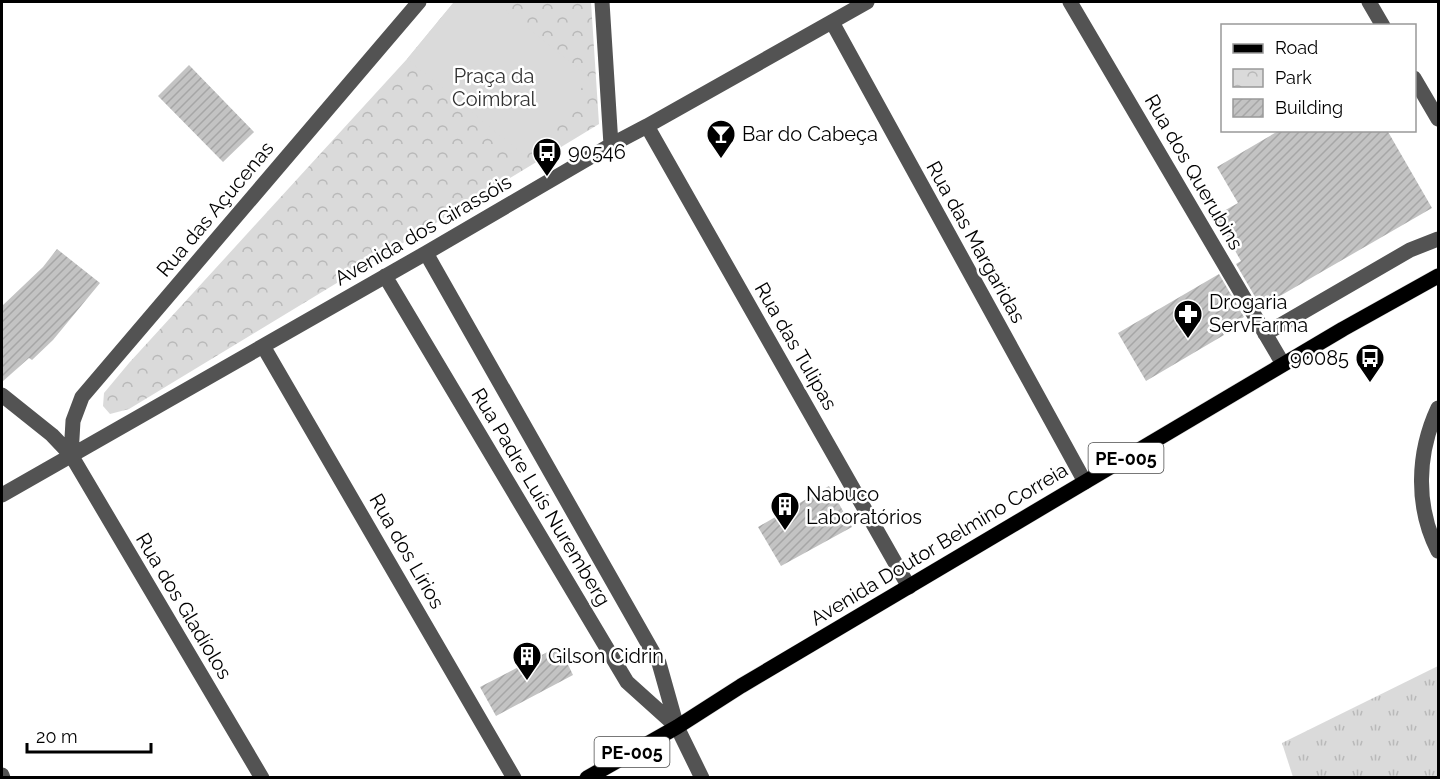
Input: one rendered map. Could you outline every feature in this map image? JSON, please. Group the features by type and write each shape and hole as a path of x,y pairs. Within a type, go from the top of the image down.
{"main road":[{"name":"Avenida Doutor Belmino Correia","path":"587,777 677,727 741,686 1343,328 1437,282"}],"street":[{"name":"Rua das Açucenas","path":"71,455 73,422 82,397 419,2"},
{"path":"602,2 611,145"},
{"name":"Avenida dos Girassóis","path":"2,495 611,145 867,2"},
{"name":"Rua dos Querubins","path":"1070,2 1283,364"},
{"path":"1369,2 1382,24"},
{"name":"Rua das Margaridas","path":"832,21 1084,482"},
{"path":"1416,81 1438,119"},
{"name":"Rua das Tulipas","path":"647,126 909,587"},
{"path":"1265,334 1410,250 1438,239"},
{"name":"Rua Padre Luís Nuremberg","path":"426,253 659,663 677,727 702,777"},
{"name":"Rua Padre Luís Nuremberg","path":"385,276 627,682 677,727"},
{"name":"Rua dos Lírios","path":"263,346 514,777"},
{"name":"Rua dos Gladíolos","path":"2,395 52,435 71,455 262,777"},
{"path":"1438,408 1426,440 1421,469 1422,498 1432,539 1438,551"}],"green space":[{"name":"Praça da Coimbral","path":"454,2 591,2 599,124 129,409 110,414 103,406 104,393 129,363 407,59"},
{"path":"454,2 495,2 590,78 525,156 407,59"},
{"path":"1438,666 1438,777 1293,777 1282,743"}],"building":[{"path":"189,65 254,132 223,162 158,96"},
{"path":"1277,132 1388,132 1432,208 1261,307 1236,264 1241,261 1215,216 1238,203 1217,167"},
{"path":"57,249 100,283 53,340 32,360 29,358 2,382 2,306 43,267"},
{"path":"1219,274 1244,317 1221,330 1224,335 1146,381 1118,333"},
{"name":"Nabuco Laboratórios","path":"829,486 852,527 781,566 758,527"},
{"name":"Gilson Cidrin","path":"559,646 573,675 496,716 480,687"}],"place":[{"name":"Bar do Cabeça","path":"721,160"},
{"name":"90546","path":"547,178"},
{"name":"Drogaria ServFarma","path":"1188,340"},
{"name":"90085","path":"1370,384"},
{"name":"Nabuco Laboratórios","path":"785,532"},
{"name":"Gilson Cidrin","path":"527,682"}]}
